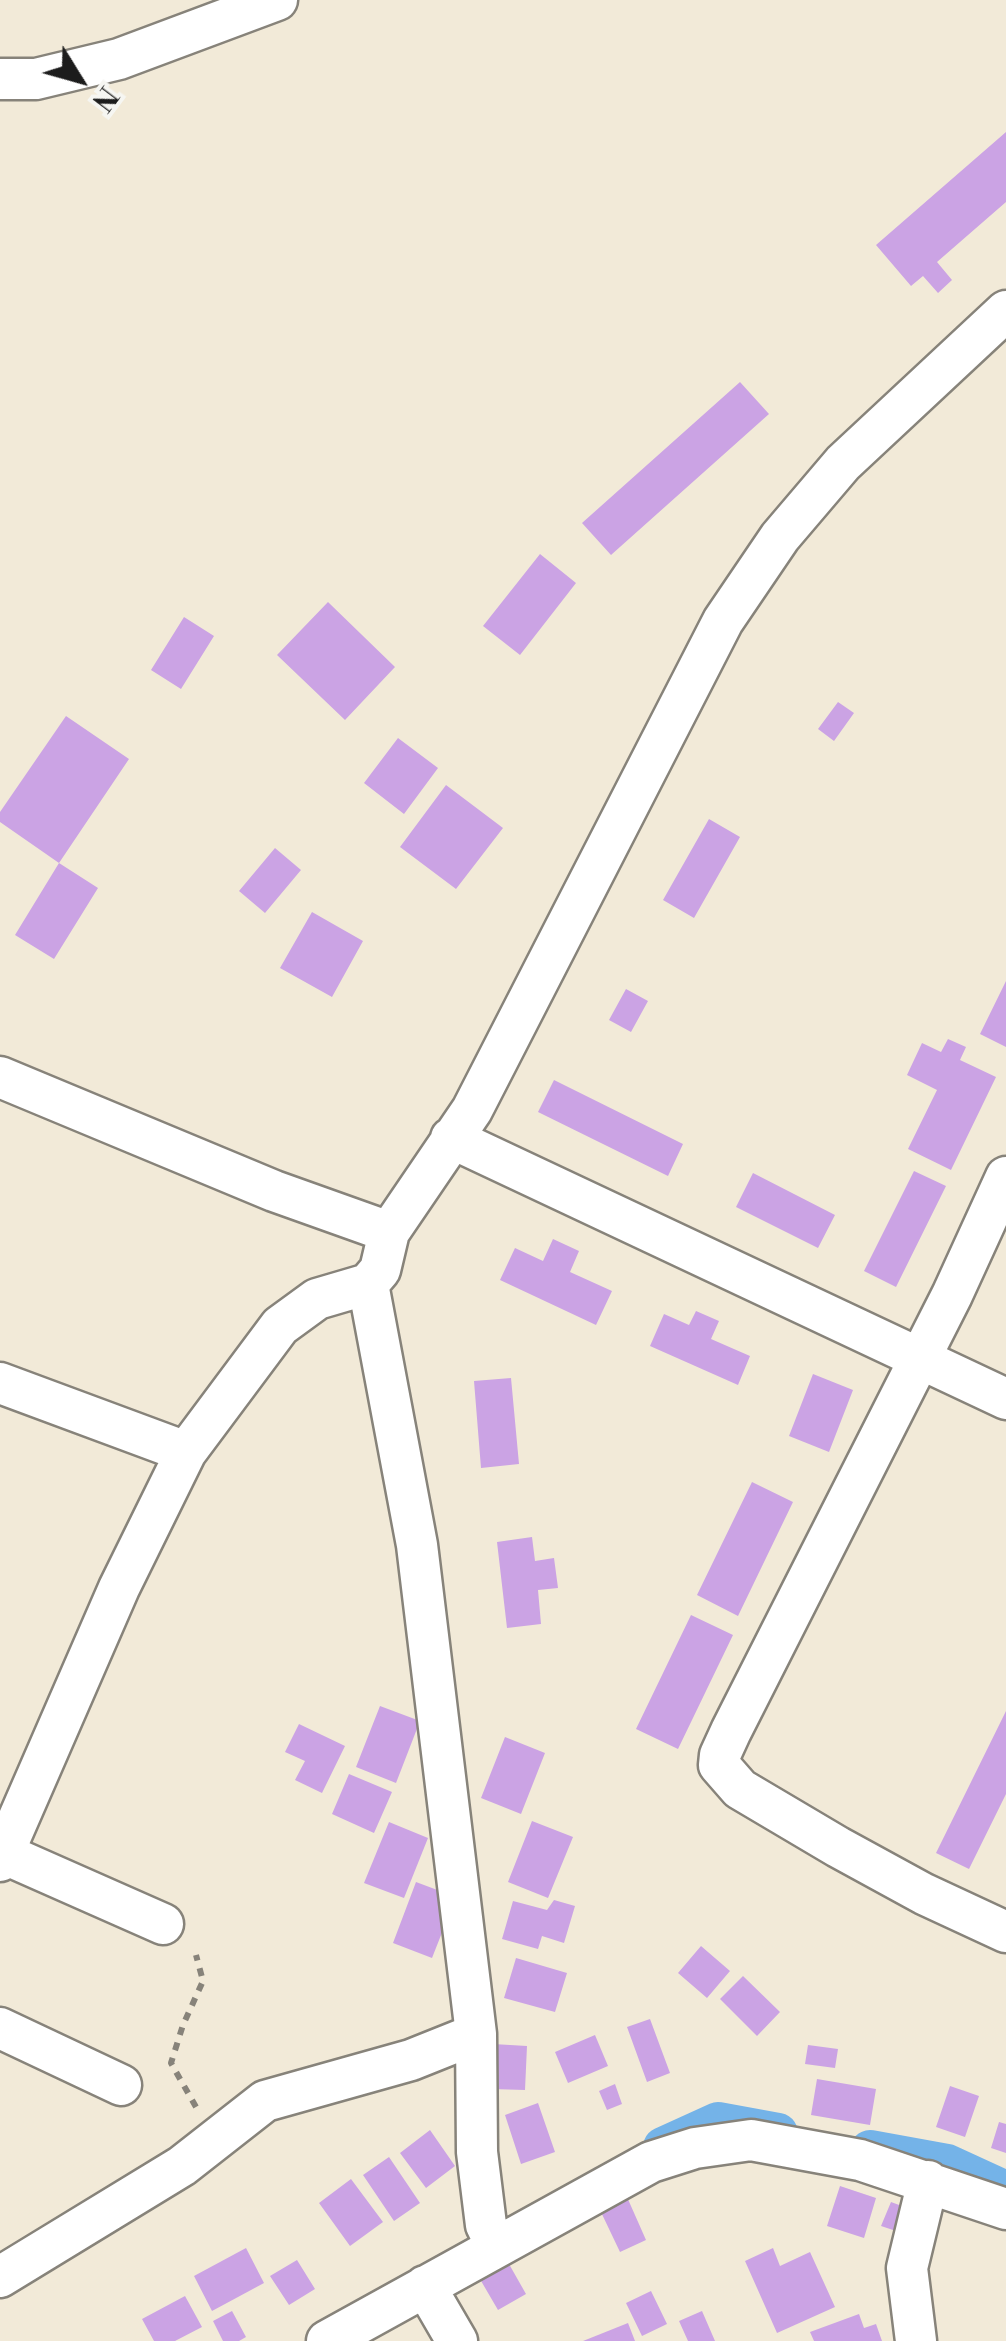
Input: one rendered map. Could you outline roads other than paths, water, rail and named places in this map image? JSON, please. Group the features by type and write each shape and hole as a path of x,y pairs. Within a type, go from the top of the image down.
{"street":[{"path":"0,80 36,80 119,59 253,4"},
{"path":"163,1924 1,1855 119,1588 186,1452 280,1326 317,1299 368,1284 380,1270 390,1232 472,1110 732,606 780,536 844,463 1006,310"},
{"path":"0,1077 274,1191 390,1232"},
{"path":"451,1138 1006,1400"},
{"path":"1006,1177 920,1358 731,1731 719,1765 740,1789 924,1894 1006,1932"},
{"path":"368,1284 417,1545 476,2034 476,2152 491,2236"},
{"path":"0,1383 186,1452"},
{"path":"0,2028 121,2086"},
{"path":"0,2277 182,2166 265,2102 411,2060 476,2034"},
{"path":"327,2341 425,2286 491,2236 651,2162 714,2145 752,2140 860,2160 1006,2209"},
{"path":"916,2341 908,2268 928,2182"},
{"path":"425,2286 457,2341"}],"waterway":[{"path":"663,2147 718,2122 778,2133"},
{"path":"870,2150 947,2164 1006,2191"}]}
